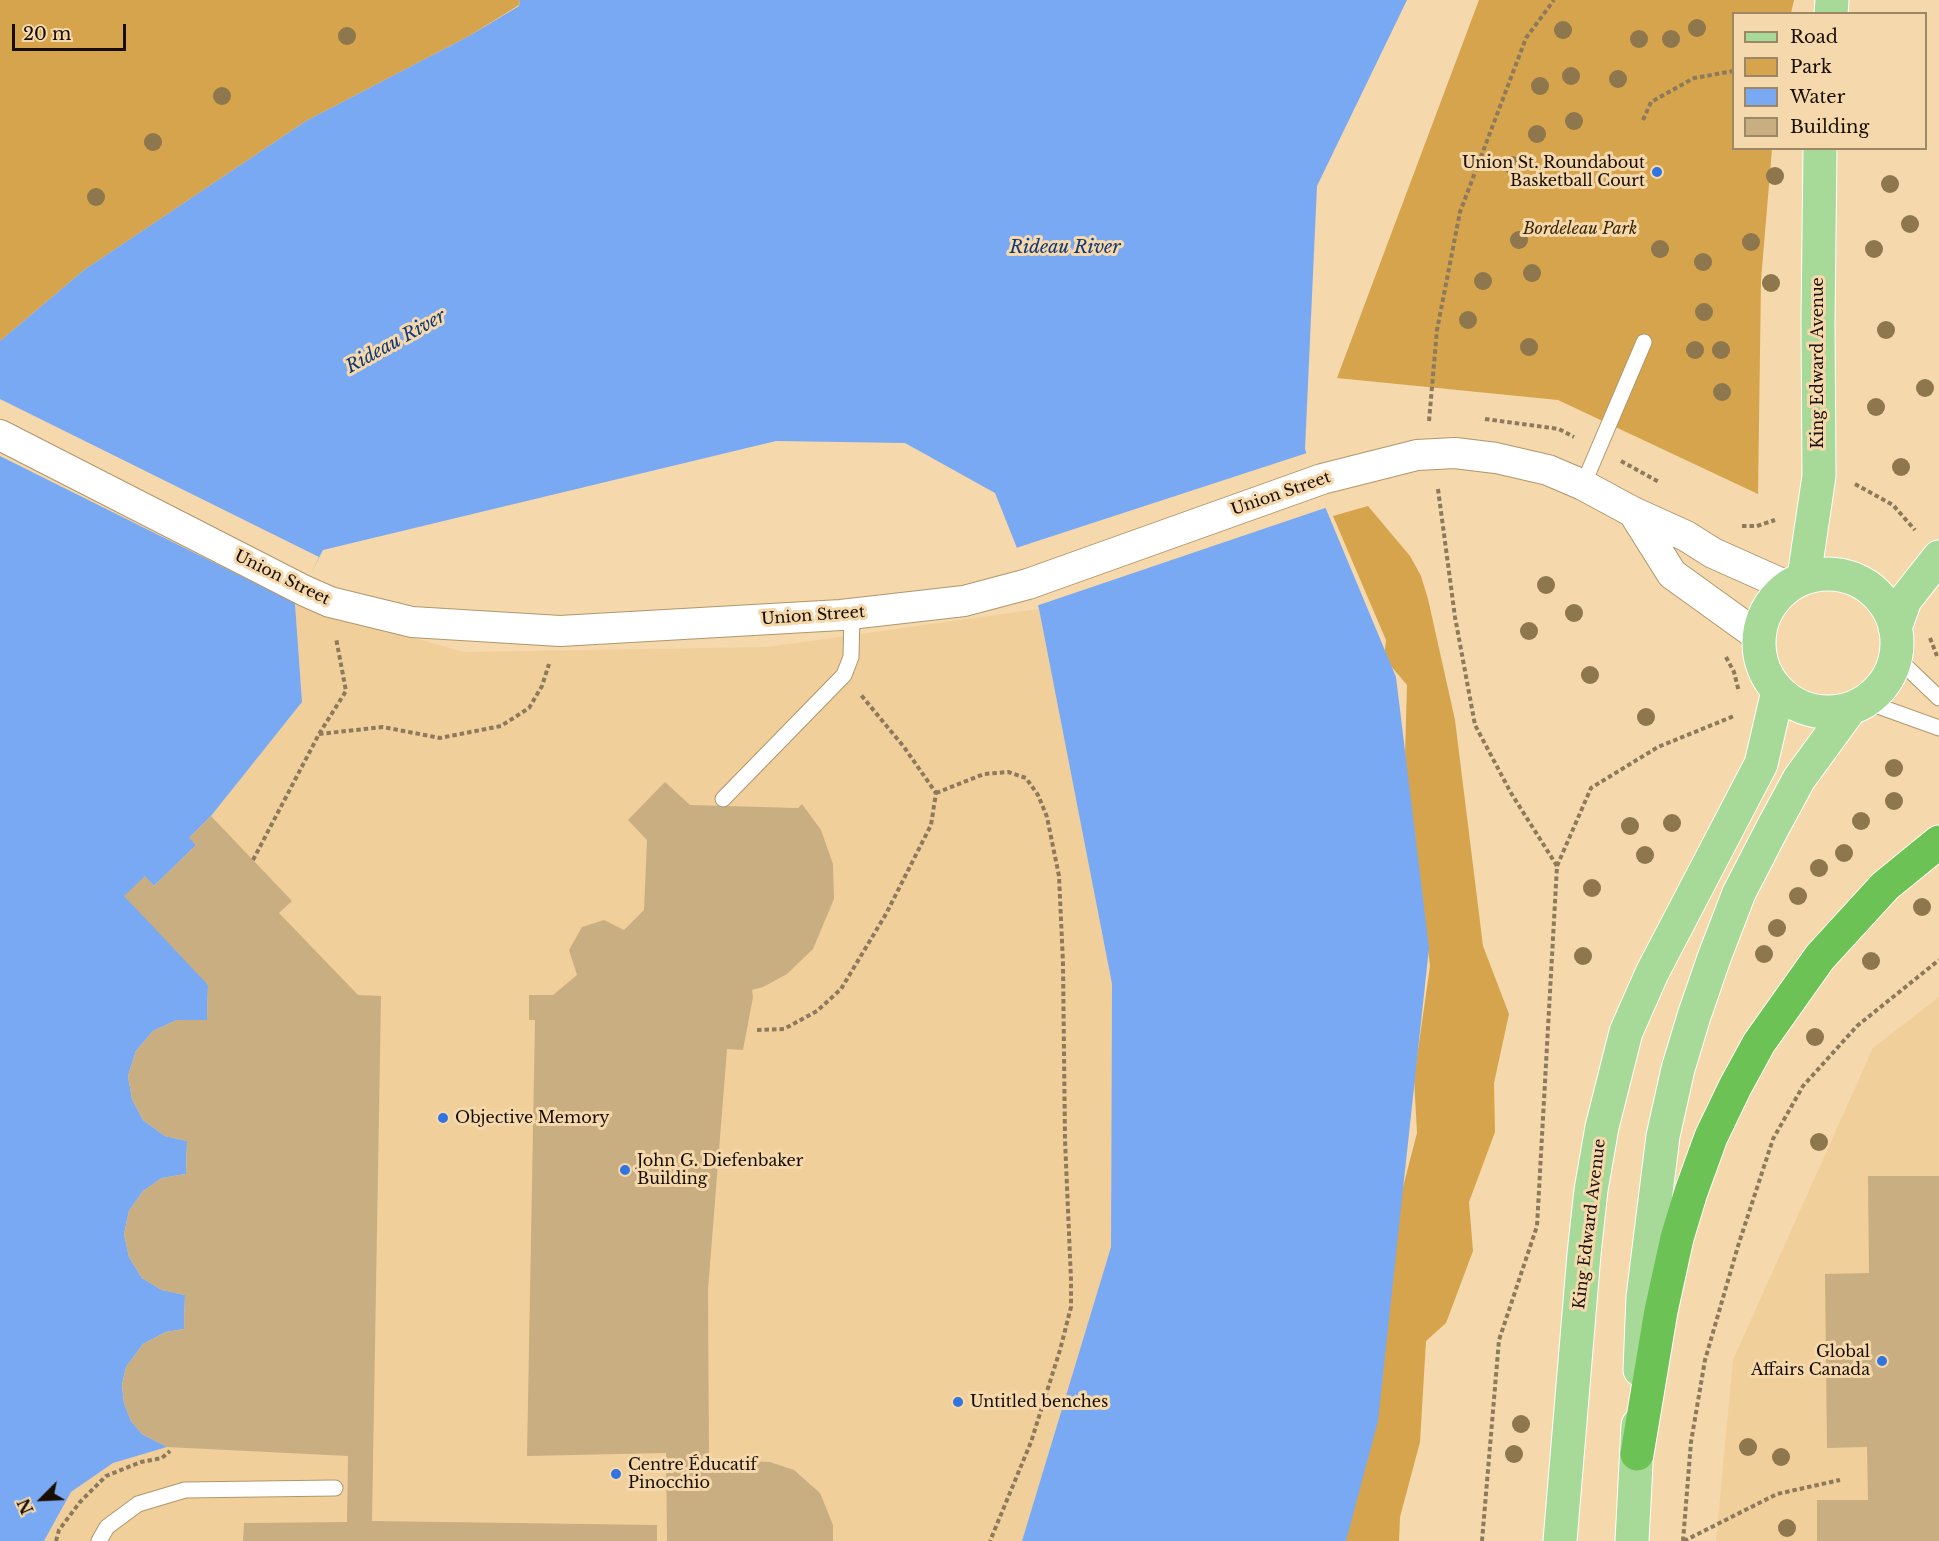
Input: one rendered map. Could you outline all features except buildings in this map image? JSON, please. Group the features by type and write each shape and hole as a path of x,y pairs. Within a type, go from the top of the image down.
{"highway":[{"path":"1637,1454 1677,1238 1711,1137 1735,1088 1759,1043 1820,957 1885,886 1939,842"}],"main road":[{"name":"King Edward Avenue","path":"1796,582 1819,476 1820,150"},
{"path":"1895,643 1890,614 1882,599 1869,587 1854,578 1821,573 1796,582 1773,600 1763,617 1758,636 1760,658 1768,679 1778,692 1790,701 1819,711 1834,712 1857,705 1875,693 1884,682 1895,643 1905,600 1931,548"},
{"name":"King Edward Avenue","path":"1560,1541 1591,1190 1602,1127 1626,1032 1652,973 1761,764 1778,692"},
{"path":"1632,1541 1643,1297 1663,1136 1677,1069 1714,958 1739,893 1799,779 1857,705"}],"street":[{"name":"Union Street","path":"0,435 318,597 412,622 560,632 852,614 964,601 1028,584 1322,479 1417,455 1455,453 1496,458 1548,470 1686,536 1713,553 1796,582"},
{"name":"Union Street","path":"1633,512 1672,574 1758,636"}],"lane":[{"path":"1582,485 1644,342"},
{"path":"723,799 844,675 851,657 852,614"},
{"path":"1895,643 1939,698"},
{"path":"1857,705 1939,728"},
{"path":"99,1541 107,1527 138,1504 185,1490 335,1488"}],"path":[{"path":"1429,422 1437,330 1460,212 1526,38 1554,0"},
{"path":"1643,120 1651,102 1694,78 1732,71"},
{"path":"1437,482 1455,617 1475,725 1511,793 1557,866"},
{"path":"1853,483 1893,505 1931,548"},
{"path":"253,860 319,734 346,691 318,597"},
{"path":"319,734 383,727 440,738 501,726 529,708 542,686 560,632"},
{"path":"1724,654 1734,672 1741,702"},
{"path":"757,1030 784,1029 817,1011 841,989 886,914 931,825 936,793 904,747 844,675"},
{"path":"1482,1541 1498,1340 1537,1226 1557,866 1591,788 1658,747 1743,713"},
{"path":"936,793 984,774 1008,772 1026,778 1038,795 1047,818 1059,876 1071,1306 1060,1350 1031,1442 990,1541"},
{"path":"1684,1541 1691,1442 1705,1360 1738,1246 1773,1139 1803,1086 1857,1026 1939,960"},
{"path":"56,1541 59,1530 80,1502 106,1476 141,1462 162,1458 170,1451"},
{"path":"1684,1541 1777,1494 1840,1480"}],"shaded area":[{"path":"295,604 464,652 768,647 1039,609 1112,984 1111,1247 1022,1541 44,1541 71,1492 113,1463 167,1447 142,1434 131,1421 124,1403 122,1385 126,1367 143,1344 166,1332 162,1290 142,1278 129,1257 124,1234 129,1211 143,1191 162,1178 186,1174 165,1136 143,1120 132,1099 128,1076 136,1051 153,1031 177,1020 208,985 124,896 145,876 154,886 189,838 211,816 302,702"},
{"path":"1939,997 1939,1541 1716,1541 1733,1360 1873,1048"}],"green space":[{"path":"0,0 520,0 519,5 469,36 306,121 84,270 0,341"},
{"name":"Bordeleau Park","path":"1479,0 1794,0 1791,12 1732,12 1732,150 1772,150 1761,280 1758,494 1558,400 1337,378"},
{"path":"1368,506 1410,556 1421,576 1428,599 1455,720 1483,946 1509,1014 1494,1083 1495,1132 1469,1202 1473,1251 1446,1323 1426,1341 1420,1442 1400,1517 1399,1541 1327,1541 1372,1307 1417,1133 1414,1078 1430,966 1405,756 1407,685 1384,658 1386,640 1333,516"}],"water":[{"name":"Rideau River","path":"520,0 1407,0 1317,186 1305,449 1326,509 1396,677 1429,948 1378,1421 1346,1541 1022,1541 1111,1247 1112,984 1039,609 995,493 905,443 776,441 323,550 295,604 302,702 211,816 190,837 196,845 154,886 145,877 208,985 207,1020 177,1020 153,1031 136,1051 128,1076 132,1099 143,1120 165,1136 187,1141 186,1174 162,1178 143,1191 129,1211 124,1234 129,1257 142,1278 162,1290 185,1295 184,1329 166,1332 143,1344 126,1367 122,1385 124,1403 131,1421 142,1434 167,1447 113,1463 71,1492 44,1541 0,1541 0,341 84,270 306,121 469,36 519,6"}],"pier":[{"path":"0,399 319,557 297,604 0,456"},
{"path":"1310,452 1328,507 1036,606 1016,548"}],"place":[{"name":"Union St. Roundabout Basketball Court","path":"1657,172"},
{"name":"Objective Memory","path":"443,1118"},
{"name":"John G. Diefenbaker Building","path":"625,1170"},
{"name":"Global Affairs Canada","path":"1882,1361"},
{"name":"Untitled benches","path":"958,1402"},
{"name":"Centre Éducatif Pinocchio","path":"616,1474"}]}
